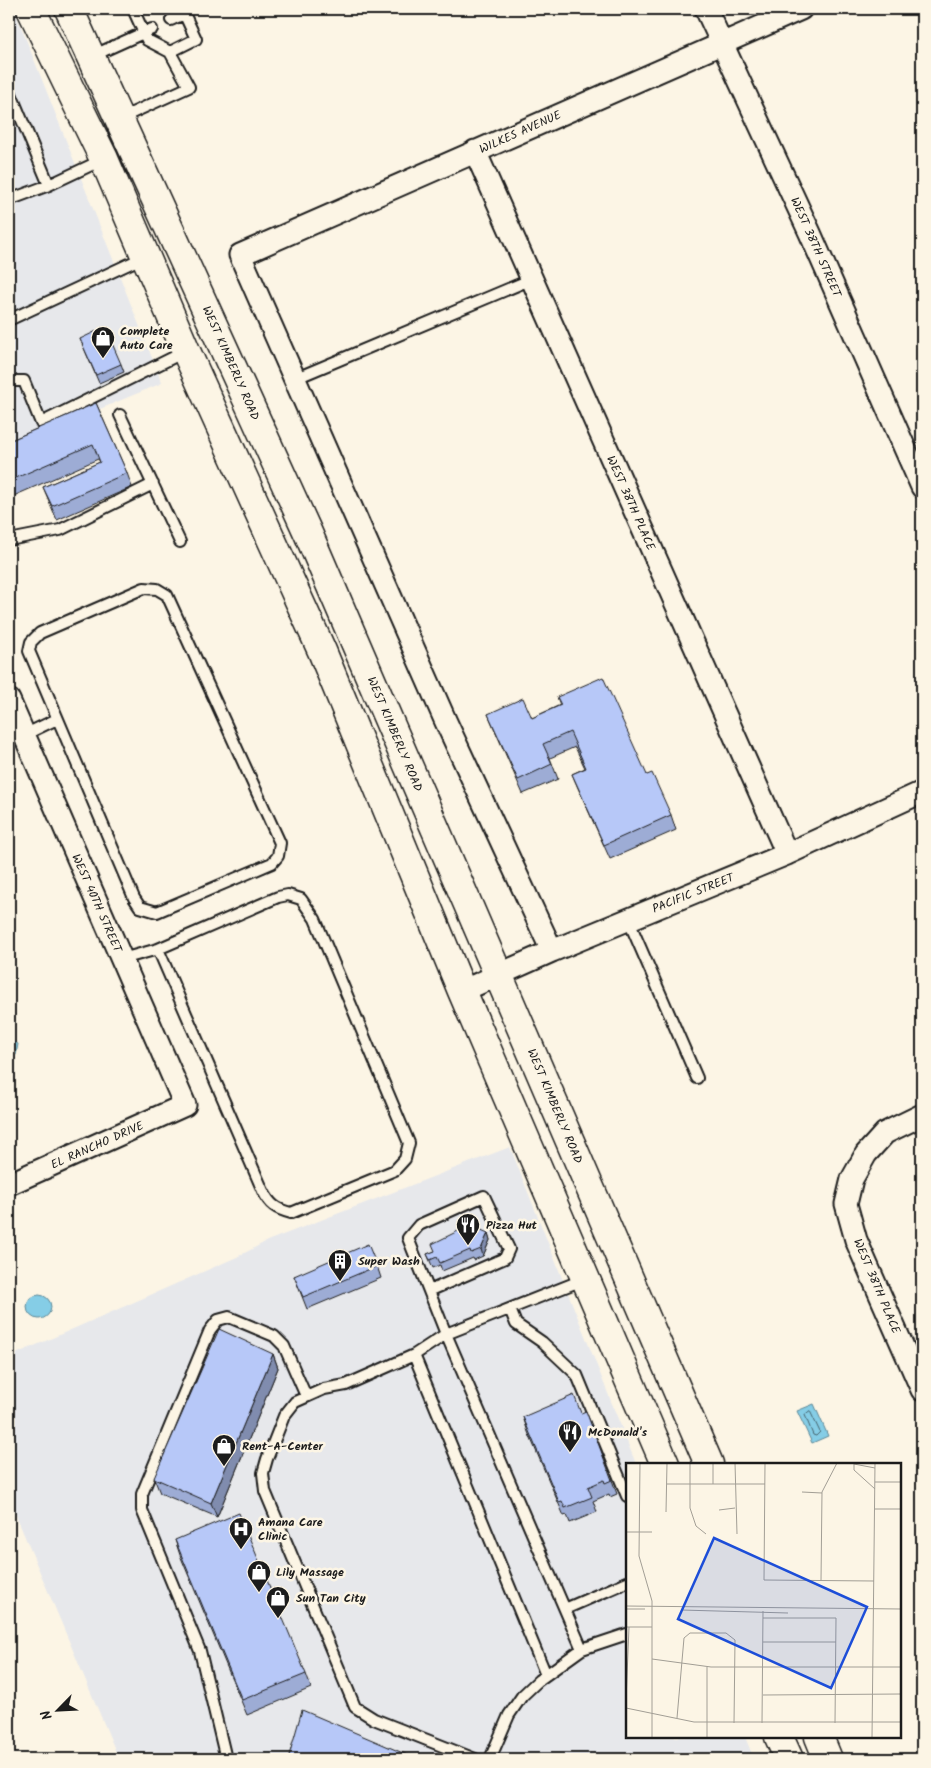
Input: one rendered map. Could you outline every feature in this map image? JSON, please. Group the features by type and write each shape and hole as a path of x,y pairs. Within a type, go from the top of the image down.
{"main road":[{"path":"31,9 104,159 186,351 322,651 462,991 665,1463"},
{"name":"WEST KIMBERLY ROAD","path":"69,9 308,532 709,1463"},
{"path":"779,1738 789,1759"},
{"path":"819,1738 828,1759"}],"street":[{"name":"WEST 38TH STREET","path":"706,9 810,233 922,487"},
{"name":"WILKES AVENUE","path":"294,379 240,255 801,9"},
{"name":"WEST 38TH PLACE","path":"475,151 787,854"},
{"path":"294,379 443,716 552,951"},
{"name":"WEST 40TH STREET","path":"9,700 185,1105"},
{"name":"PACIFIC STREET","path":"462,991 552,951 787,854 922,792"},
{"name":"EL RANCHO DRIVE","path":"9,1184 185,1105"},
{"name":"WEST 38TH PLACE","path":"922,1115 885,1133 866,1154 852,1179 846,1204 856,1240 922,1390"}],"lane":[{"path":"120,118 189,87 170,52 147,40 148,31 136,10"},
{"path":"170,52 196,39 183,11 171,20"},
{"path":"91,56 148,31"},
{"path":"9,89 49,185"},
{"path":"9,200 49,185 104,159"},
{"path":"9,320 145,256"},
{"path":"294,379 532,279"},
{"path":"9,381 24,381 41,423 186,351"},
{"path":"120,415 180,542"},
{"path":"9,540 60,530 153,484"},
{"path":"144,588 157,589 167,595 280,843 278,856 272,863 157,912 140,906 134,898 57,719 29,651 31,642 40,633 144,588"},
{"path":"24,735 57,719"},
{"path":"122,959 158,950 278,897 288,896 301,900 314,919 403,1126 409,1143 405,1159 395,1170 291,1213 277,1210 269,1204 158,950"},
{"path":"628,919 697,1078"},
{"path":"429,1291 505,1258 509,1249 484,1196 419,1226 408,1238 446,1334 582,1649"},
{"path":"476,1759 363,1714 355,1707 263,1482 263,1473 289,1407 306,1396 324,1389 346,1385 414,1356 446,1334 586,1279"},
{"path":"510,1309 516,1324 542,1342 577,1375 626,1494"},
{"path":"226,1759 200,1650 142,1510 142,1494 210,1330 218,1320 229,1318 274,1336 284,1346 306,1396"},
{"path":"414,1356 546,1675"},
{"path":"565,1609 626,1582"},
{"path":"490,1759 509,1715 522,1696 546,1675 582,1649 626,1634"}],"shaded area":[{"path":"9,9 14,9 162,383 9,447"},
{"path":"510,1147 636,1463 626,1463 626,1738 745,1738 754,1759 119,1759 9,1499 9,1357 237,1257 267,1241"}],"water":[{"path":"9,1040 18,1044 16,1055 12,1059 9,1058"},
{"path":"39,1295 47,1299 51,1307 47,1315 39,1319 31,1315 27,1307 31,1299"},
{"path":"814,1404 828,1436 812,1443 797,1411"}],"building":[{"name":"Complete Auto Care","path":"105,327 121,364 96,375 80,339"},
{"path":"96,403 127,473 52,506 43,487 100,462 93,444 9,481 9,441"},
{"path":"603,677 647,775 652,773 671,815 604,845 572,774 586,768 570,732 543,744 552,764 518,780 488,714 523,698 532,718 561,705 557,697"},
{"path":"470,1225 488,1233 481,1249 471,1253 470,1250 440,1263 437,1257 430,1260 427,1254 435,1251 432,1244"},
{"path":"368,1244 377,1266 303,1297 294,1276"},
{"path":"219,1329 273,1354 211,1503 154,1478"},
{"name":"McDonald's","path":"574,1395 581,1413 586,1411 612,1480 605,1483 604,1480 588,1487 592,1497 565,1508 562,1501 559,1502 523,1417"},
{"path":"239,1513 306,1674 242,1700 175,1540"},
{"path":"302,1710 417,1759 288,1759"}],"place":[{"name":"Complete Auto Care","path":"103,359"},
{"name":"Pizza Hut","path":"468,1246"},
{"name":"Super Wash","path":"340,1282"},
{"name":"McDonald's","path":"570,1453"},
{"name":"Rent-A-Center","path":"224,1467"},
{"name":"Amana Care Clinic","path":"241,1550"},
{"name":"Lily Massage","path":"259,1593"},
{"name":"Sun Tan City","path":"278,1619"}]}
